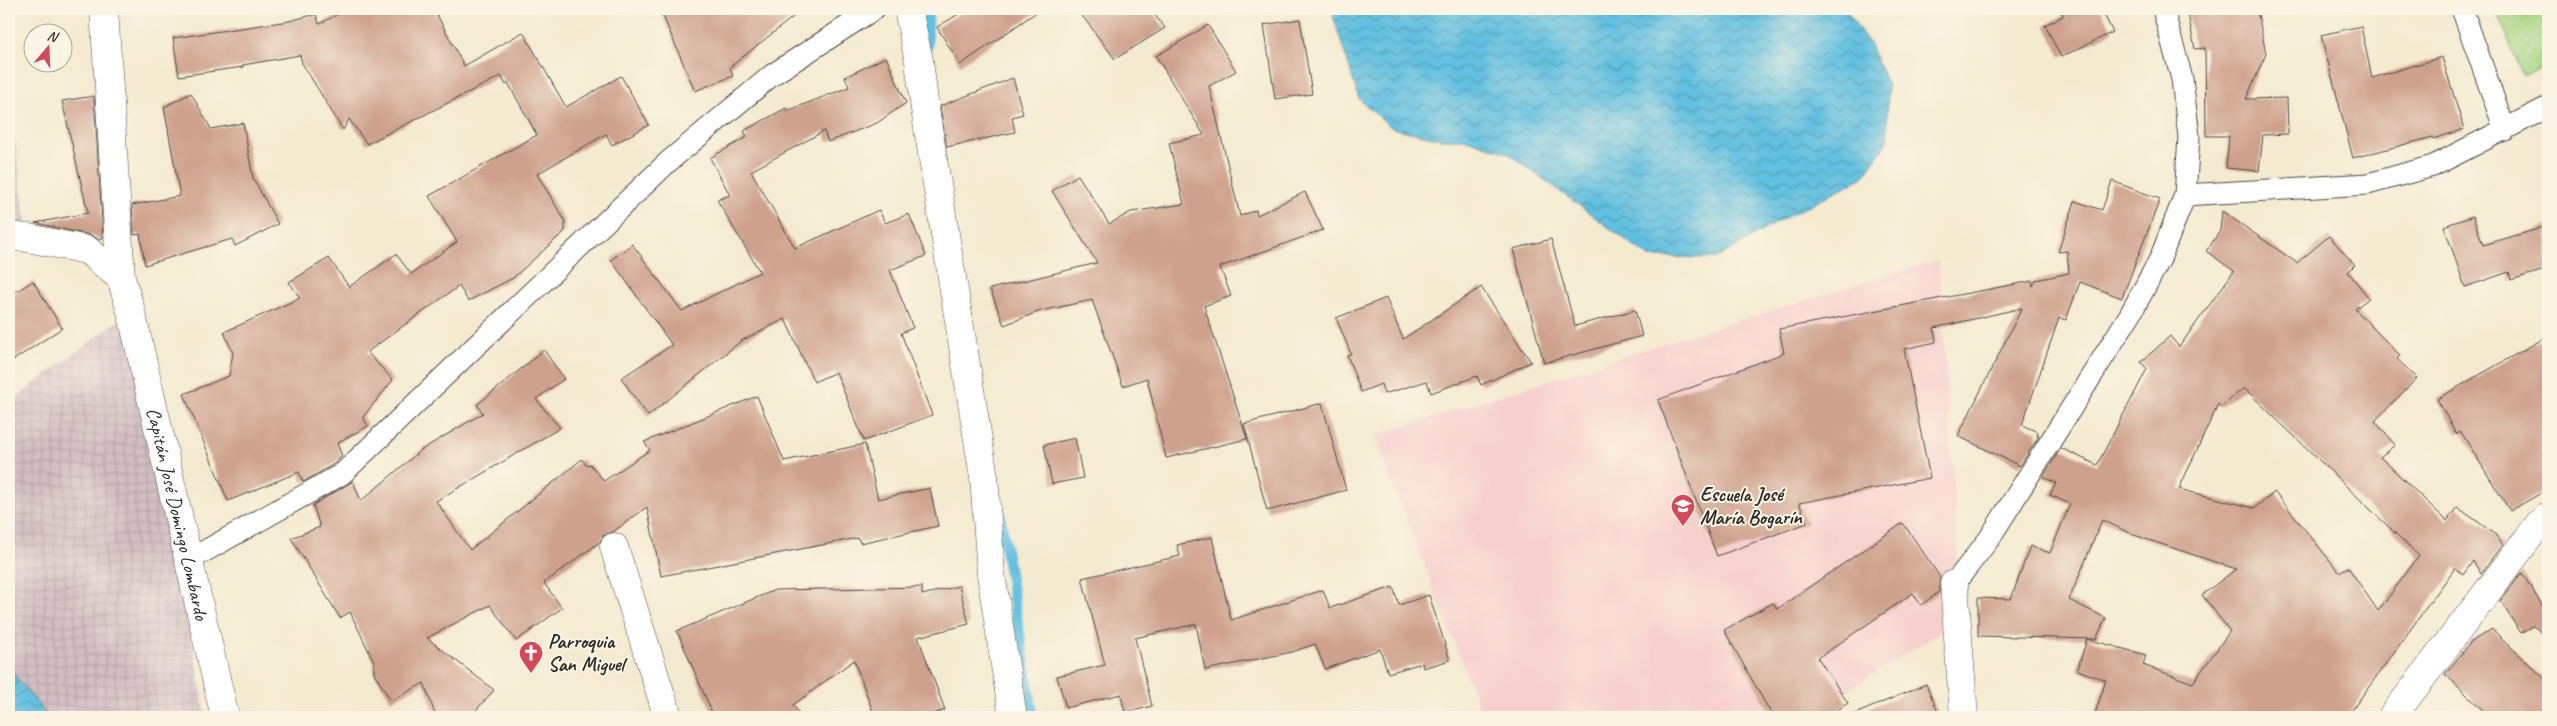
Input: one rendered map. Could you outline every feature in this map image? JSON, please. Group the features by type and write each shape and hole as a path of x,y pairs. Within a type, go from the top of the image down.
{"street":[{"name":"Capitán José Domingo Lombardo","path":"104,9 121,278 131,311 190,560 225,717"},
{"path":"908,9 920,62 925,109 984,477 991,574 1013,717"},
{"path":"9,236 87,250 121,278"},
{"path":"2392,717 2539,524 2548,516"},
{"path":"614,547 668,717"},
{"path":"1954,584 1964,717"}],"lane":[{"path":"190,560 342,474 668,162 772,75 874,9"},
{"path":"1954,584 1989,539 2130,313 2160,259 2185,195 2188,138 2182,80 2163,9"},
{"path":"2462,9 2505,130"},
{"path":"2185,195 2368,184 2433,166 2548,107"}],"shaded area":[{"path":"9,99 28,238 9,236"},
{"name":"Escuela José María Bogarín","path":"1939,260 1962,618 1806,717 1483,717 1374,436 1664,343"},
{"path":"131,311 206,717 9,717 9,403"}],"green space":[{"path":"2496,9 2548,9 2548,66 2523,76"}],"water":[{"path":"1331,9 1845,9 1869,43 1888,86 1887,142 1863,177 1775,223 1717,258 1649,257 1508,153 1466,139 1441,139 1392,128 1359,99"},
{"path":"9,668 48,717 9,717"}],"building":[{"path":"348,9 434,9 464,66 523,32 566,107 621,76 649,125 612,145 606,134 537,174 565,221 565,231 513,278 468,301 459,286 367,352 393,380 363,417 368,426 337,443 342,456 334,464 303,482 299,472 228,501 184,394 229,376 233,353 224,332 300,298 289,282 329,258 349,287 396,254 411,274 457,242 429,196 537,135 508,83 506,85 501,76 367,144 349,119 343,130 302,63 300,55 243,65 243,67 179,76 173,38 289,21 316,14 319,24"},
{"path":"660,9 803,9 730,67 733,76 695,91"},
{"path":"967,9 1041,9 960,65 937,27"},
{"path":"1077,9 1150,9 1165,28 1115,59"},
{"path":"2060,9 2101,9 2113,32 2061,57 2045,25 2063,16"},
{"path":"2187,9 2257,9 2266,54 2246,99 2287,98 2288,134 2263,135 2259,171 2226,168 2229,136 2206,136 2205,48 2195,49"},
{"path":"1300,19 1312,94 1275,99 1264,25"},
{"path":"1208,25 1236,71 1209,86 1240,216 1256,210 1257,215 1305,192 1323,230 1220,267 1231,296 1204,306 1247,439 1166,458 1147,378 1123,386 1092,300 1041,311 1004,325 990,289 1097,263 1052,191 1078,175 1109,224 1131,212 1184,204 1169,143 1204,135 1156,56"},
{"path":"2361,26 2372,78 2442,57 2464,129 2434,139 2433,137 2353,158 2321,35"},
{"path":"886,57 906,103 877,123 828,142 824,131 751,171 795,248 879,210 885,223 909,214 926,256 890,270 913,328 901,333 932,415 864,441 836,372 814,382 785,319 741,341 648,416 621,378 672,345 611,260 632,244 682,311 760,272 717,200 730,195 710,158 747,137 744,131 786,108 787,111 849,87 845,77"},
{"path":"1013,78 1023,114 1012,117 1015,132 947,147 940,106"},
{"path":"191,93 211,129 243,123 253,178 278,224 235,246 232,239 145,265 140,234 134,235 132,205 180,196 164,107"},
{"path":"94,96 103,238 98,239 90,235 35,223 88,213 62,101"},
{"path":"2112,181 2160,199 2122,298 2080,282 2066,320 2059,318 2022,425 2038,432 2037,436 2039,436 2020,466 1958,436 2022,308 1934,328 1936,342 1904,349 1930,478 1799,503 1807,523 1717,556 1658,400 1784,353 1779,329 2032,281 2033,286 2036,280 2069,273 2067,251 2058,252 2075,201 2102,210"},
{"path":"2222,211 2297,263 2329,236 2355,265 2348,272 2369,298 2355,309 2400,356 2397,359 2417,378 2375,421 2395,445 2380,457 2447,521 2457,507 2495,534 2503,545 2481,574 2473,561 2463,575 2455,568 2347,717 2094,717 2106,680 2077,670 2087,639 2146,655 2143,665 2193,683 2230,631 2202,595 2236,569 2134,535 2102,520 2069,600 2106,618 2096,639 1978,636 1978,598 2011,599 2030,546 2050,553 2070,504 2050,495 2056,483 2043,477 2061,448 2097,465 2147,369 2141,362 2170,336 2179,347 2234,271 2206,251 2220,231","holes":["2244,388 2419,556 2378,611 2348,567 2339,572 2275,492 2254,508 2179,489 2218,404 2221,407"]},
{"path":"2473,216 2483,245 2548,226 2548,269 2511,280 2509,272 2465,287 2444,226"},
{"path":"1551,239 1575,326 1635,310 1642,336 1544,363 1513,249"},
{"path":"33,281 62,328 9,363 9,296"},
{"path":"1481,287 1531,362 1481,385 1477,376 1431,393 1427,381 1384,394 1381,384 1361,392 1347,355 1351,354 1336,318 1386,298 1403,339"},
{"path":"2548,336 2548,489 2510,511 2461,432 2456,434 2437,399"},
{"path":"544,350 564,379 536,399 560,428 436,501 470,550 582,459 586,465 590,464 604,481 650,450 644,442 757,396 784,461 865,444 878,499 930,488 938,526 860,543 858,538 661,576 647,507 613,532 603,536 600,542 544,583 562,608 516,641 490,605 427,638 494,690 470,717 436,717 424,683 391,701 374,673 374,662 350,612 340,618 291,538 320,527 313,505 353,481 361,501 421,450 483,413 477,405"},
{"path":"1322,403 1346,490 1267,511 1244,424"},
{"path":"1075,438 1083,478 1052,484 1044,445"},
{"path":"1903,523 1940,577 1939,592 1921,605 1913,593 1818,658 1848,703 1827,717 1773,717 1724,630 1773,603 1777,609"},
{"path":"1212,537 1231,620 1323,590 1330,608 1393,587 1399,605 1429,595 1450,660 1423,668 1422,663 1388,673 1380,649 1325,669 1315,644 1292,652 1205,670 1196,624 1135,638 1152,706 1125,713 1121,694 1066,708 1057,676 1105,665 1082,578 1180,556 1177,545"},
{"path":"2522,573 2548,615 2548,637 2533,626 2521,633 2504,607 2505,605 2500,601"},
{"path":"959,586 969,624 918,637 945,710 926,717 875,717 854,660 793,705 802,717 714,717 677,631 775,590 922,587 922,595"},
{"path":"2492,629 2548,682 2548,717 2490,717 2445,674 2471,642"},
{"path":"1926,684 1940,717 1848,717"}],"waterway":[{"path":"927,47 928,9"},
{"path":"999,509 1033,717"}],"place":[{"name":"Escuela José María Bogarín","path":"1683,527"},
{"name":"Parroquia San Miguel","path":"531,674"}]}
